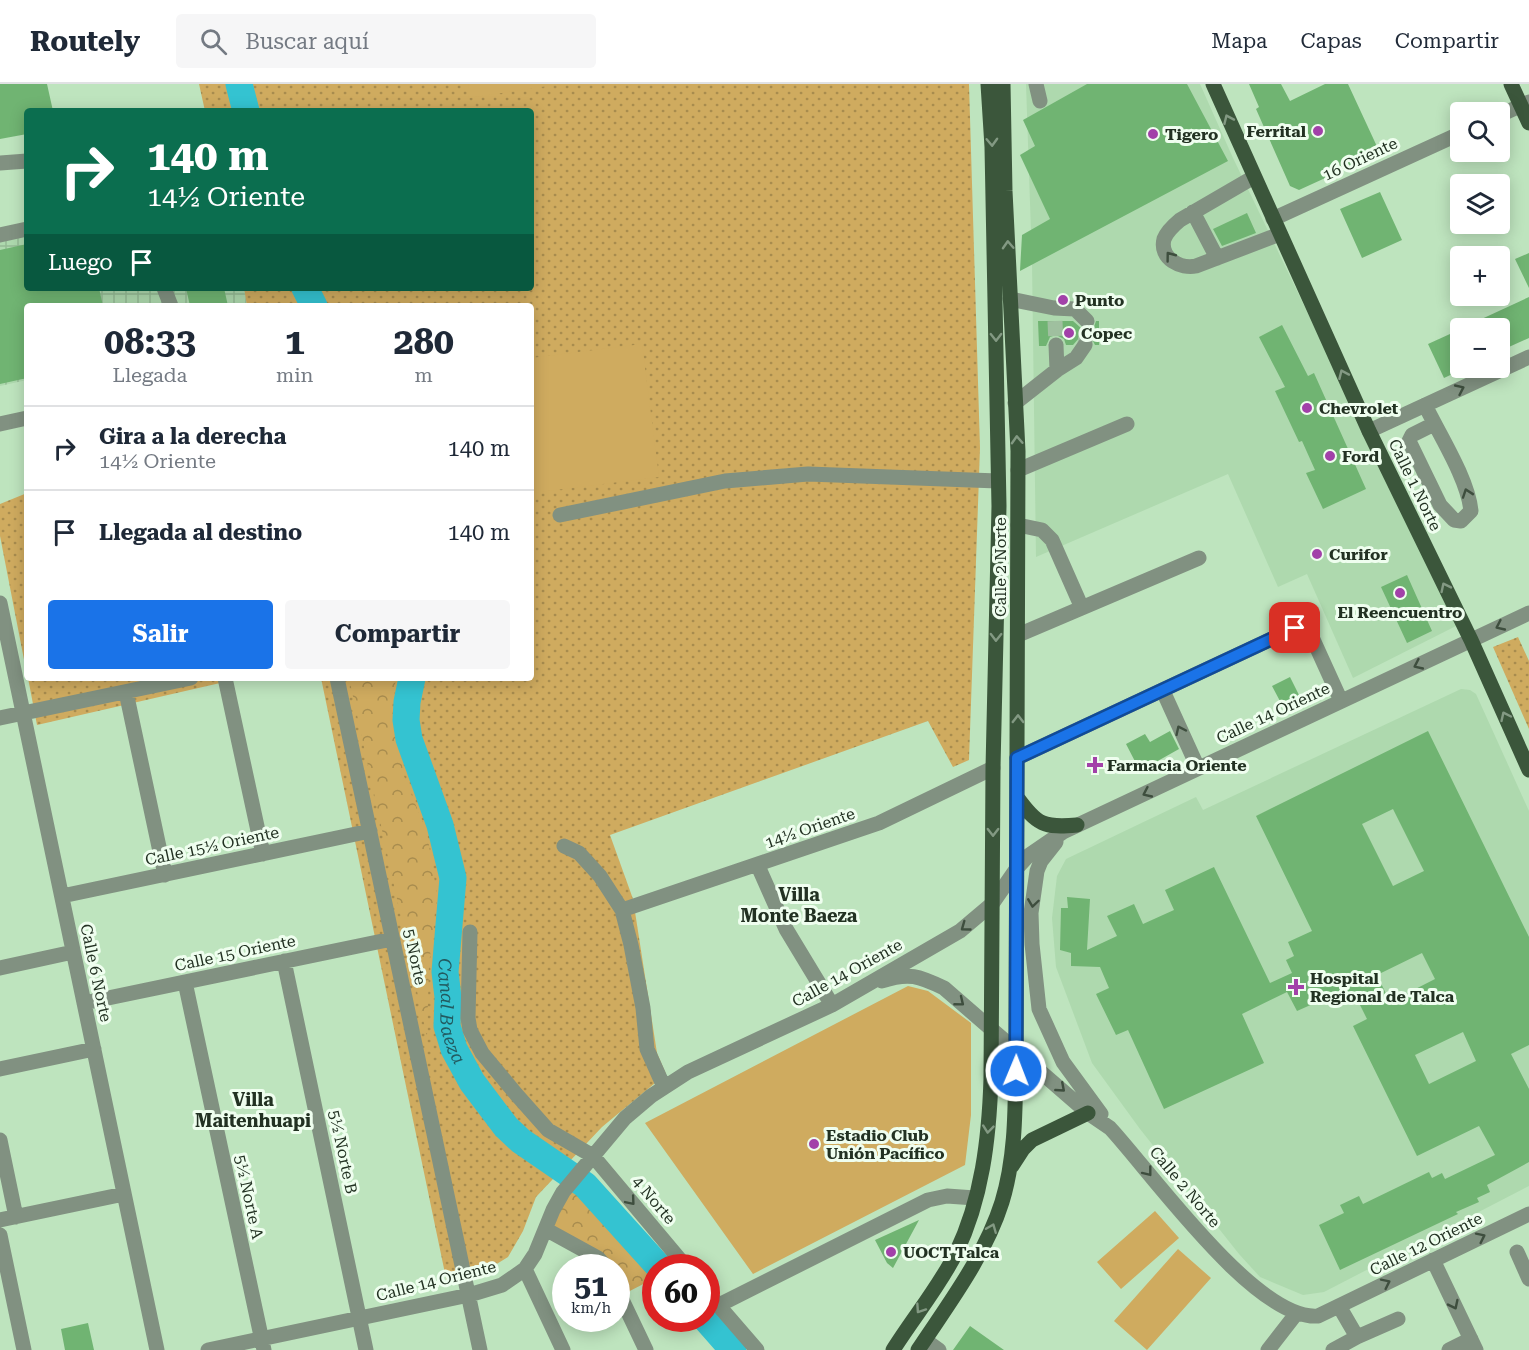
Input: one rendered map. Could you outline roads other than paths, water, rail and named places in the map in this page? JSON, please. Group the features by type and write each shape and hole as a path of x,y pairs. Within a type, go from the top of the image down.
{"main road":[{"name":"Calle 2 Norte","path":"988,84 992,147 999,481 993,768 991,1029"},
{"name":"Calle 2 Norte","path":"1003,84 1018,470 1016,1050"},
{"name":"Calle 1 Norte","path":"1213,84 1369,431 1471,640 1529,770"},
{"path":"1511,84 1525,103 1529,123"},
{"path":"1017,797 1026,810 1045,825 1070,829"},
{"path":"893,1350 955,1255 972,1214 981,1178 988,1127 991,1029"},
{"path":"921,1345 960,1287 988,1237 1002,1201 1014,1131 1016,1050"},
{"path":"1008,1173 1023,1149 1032,1140 1088,1113"}],"street":[{"path":"1036,84 1040,101"},
{"path":"1510,110 1525,103"},
{"name":"16 Oriente","path":"1273,219 1450,138"},
{"path":"0,163 24,161"},
{"path":"1254,177 1192,212 1170,229 1164,239 1167,255 1184,268 1196,266 1280,234"},
{"path":"1192,212 1217,258"},
{"path":"0,235 24,230"},
{"path":"1010,299 1054,315 1075,309 1087,321"},
{"path":"1056,345 1057,370"},
{"path":"1015,403 1076,358 1085,345"},
{"path":"1369,431 1529,357"},
{"path":"1425,405 1468,495 1471,511 1461,521 1454,520 1440,505 1409,441 1412,435 1434,424"},
{"path":"0,424 24,419"},
{"path":"1018,470 1127,424"},
{"path":"560,515 725,481 808,474 999,481"},
{"path":"1018,525 1042,530 1052,540 1082,608"},
{"path":"1018,635 1199,558"},
{"name":"Calle 6 Norte","path":"0,603 157,1350"},
{"name":"Calle 14 Oriente","path":"215,1349 262,1344 360,1318 469,1295 502,1285 525,1269 536,1254 553,1210 563,1192 581,1170 625,1118 664,1087 688,1072 832,1005 960,931 992,904 1017,868 1034,851 1070,829 1529,613"},
{"path":"1017,758 1291,630 1304,630 1313,638 1341,701"},
{"path":"0,718 177,681"},
{"path":"226,681 263,854"},
{"name":"5 Norte","path":"338,681 480,1350"},
{"path":"1162,691 1198,768"},
{"path":"126,692 165,874"},
{"name":"14½ Oriente","path":"627,908 758,866 897,815 993,768"},
{"path":"1070,829 1041,861 1037,872 1031,914 1039,1008 1063,1062 1110,1128"},
{"name":"Calle 15½ Oriente","path":"62,896 370,831"},
{"path":"564,846 579,853 627,908 647,1049 664,1087"},
{"path":"758,866 786,929 832,1005"},
{"name":"4 Norte","path":"470,932 468,1018 475,1041 488,1061 548,1130 593,1156 675,1254"},
{"name":"Calle 15 Oriente","path":"84,1003 393,939"},
{"path":"0,968 73,952"},
{"name":"5½ Norte B","path":"284,962 366,1350"},
{"name":"Calle 2 Norte","path":"869,985 907,975 918,976 944,988 1088,1113 1110,1128 1235,1272 1296,1314"},
{"name":"5½ Norte A","path":"185,982 262,1344"},
{"path":"0,1069 94,1049"},
{"path":"0,1140 16,1217"},
{"path":"0,1220 124,1194"},
{"path":"720,1304 928,1200 937,1197 975,1198"},
{"name":"Calle 12 Oriente","path":"1339,1306 1529,1214"},
{"path":"547,1230 591,1254"},
{"path":"0,1235 24,1350"},
{"path":"1516,1252 1529,1279"},
{"path":"1433,1260 1473,1345 1449,1350"},
{"path":"525,1269 562,1350"},
{"path":"720,1306 757,1350"},
{"path":"1268,1350 1296,1314 1318,1316 1339,1306 1357,1337"},
{"path":"630,1316 646,1350"},
{"path":"1333,1350 1398,1319"},
{"path":"921,1345 939,1350"}],"waterway":[{"name":"Canal Baeza","path":"239,84 245,108"},
{"name":"Canal Baeza","path":"306,291 312,303"},
{"name":"Canal Baeza","path":"411,681 406,720 409,739 440,825 453,878 445,972 448,997 447,1026 454,1049 472,1082 506,1127 521,1141 585,1185 647,1254"},
{"name":"Canal Baeza","path":"717,1332 733,1350"}],"tunnel":[{"path":"1055,321 1056,345"},
{"path":"1085,345 1087,321"}],"place":[{"name":"Ferrital","path":"1318,131"},
{"name":"Tigero","path":"1153,134"},
{"name":"Punto","path":"1063,300"},
{"name":"Copec","path":"1069,333"},
{"name":"Chevrolet","path":"1307,408"},
{"name":"Ford","path":"1330,456"},
{"name":"Curifor","path":"1317,554"},
{"name":"El Reencuentro","path":"1400,593"},
{"name":"Farmacia Oriente","path":"1095,765"},
{"name":"Hospital Regional de Talca","path":"1296,987"},
{"name":"Estadio Club Unión Pacífico","path":"814,1144"},
{"name":"UOCT Talca","path":"891,1252"}],"district":[{"name":"Villa Monte Baeza","path":"799,904"},
{"name":"Villa Maitenhuapi","path":"253,1109"}]}
